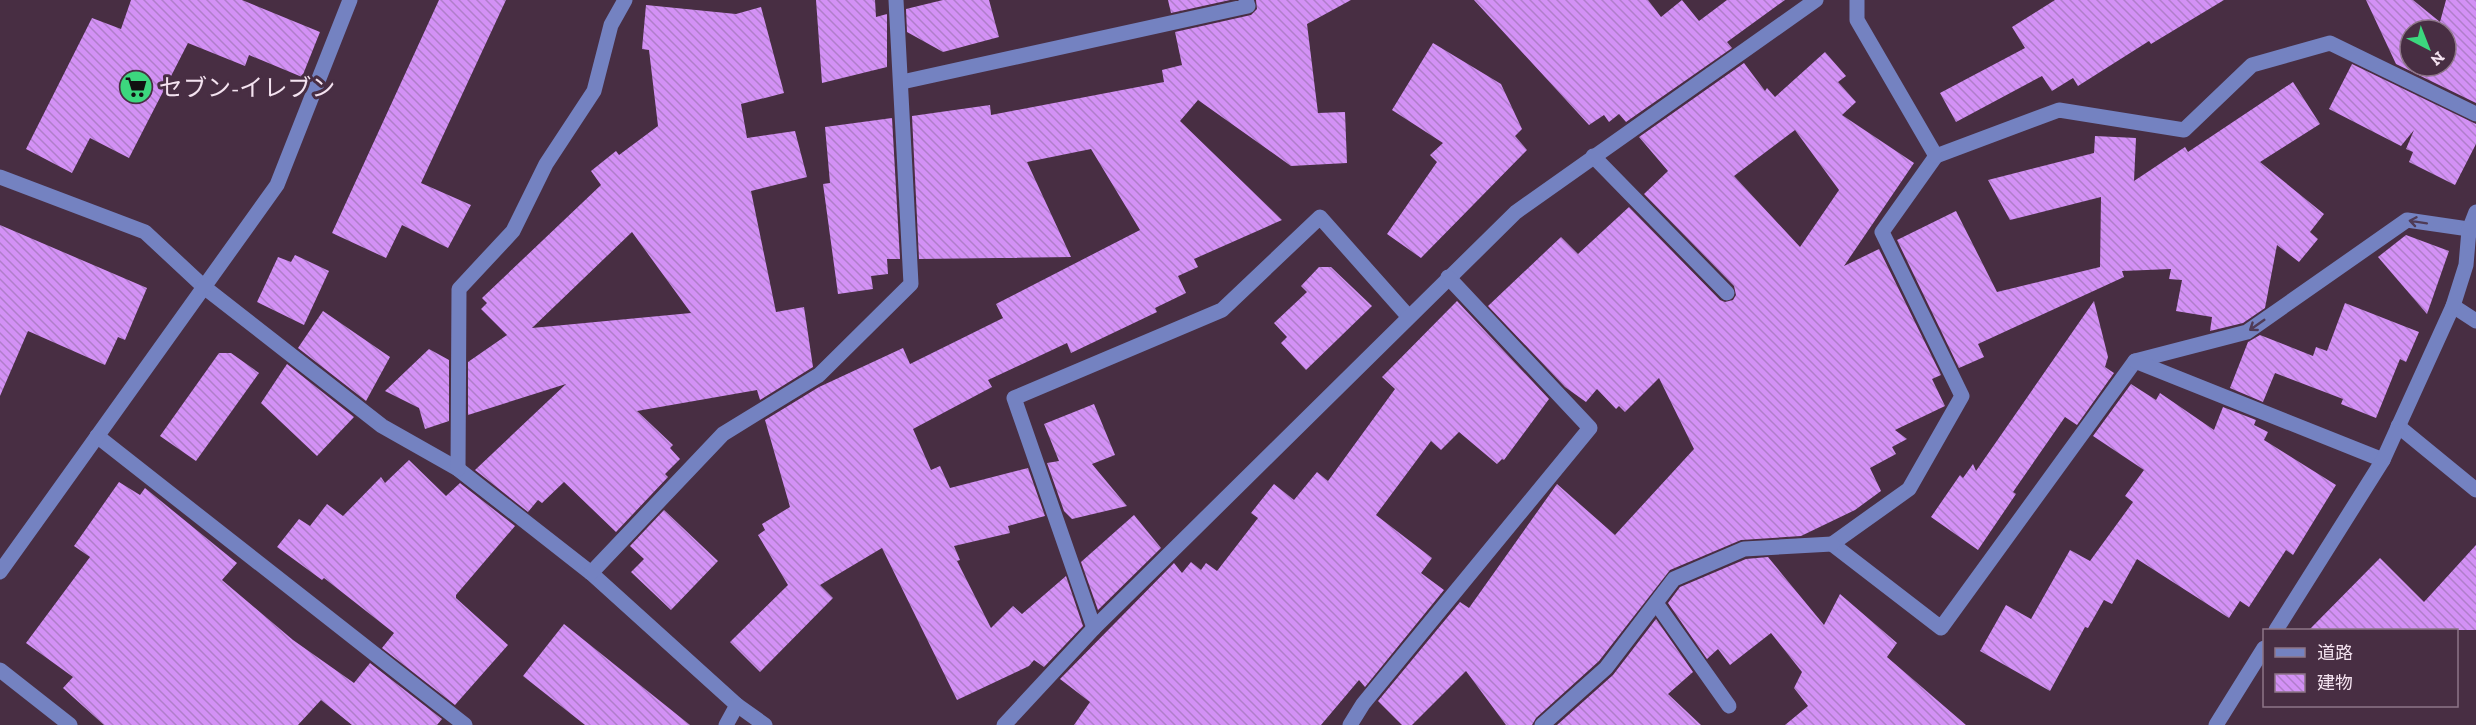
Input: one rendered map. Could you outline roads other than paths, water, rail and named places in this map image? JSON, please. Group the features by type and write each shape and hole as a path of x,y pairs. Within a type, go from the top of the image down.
{"street":[{"path":"0,572 277,185 350,0"},
{"path":"458,469 459,289 513,231 546,164 594,92 611,25 625,0"},
{"path":"591,573 723,434 819,375 911,284 896,0"},
{"path":"902,82 1248,6 1246,0"},
{"path":"1004,725 1094,628 1515,212 1816,0"},
{"path":"1857,0 1857,20 1936,156"},
{"path":"1542,725 1606,668 1674,579 1744,549 1832,544 1909,489 1962,396 1882,232 1936,156 2059,110 2184,130 2252,65 2330,43 2476,114"},
{"path":"1593,156 1726,293"},
{"path":"0,177 145,232 204,287 382,426 458,469 591,573 737,705 765,725"},
{"path":"2277,629 2383,460 2453,306 2466,265 2476,212"},
{"path":"1094,628 1014,398 1222,310 1320,217 1408,316"},
{"path":"1832,544 1941,628 2135,361 2247,332 2407,220 2473,230"},
{"path":"1350,725 1363,704 1390,670 1590,428 1448,277"},
{"path":"2453,306 2476,321"},
{"path":"2135,361 2383,460"},
{"path":"2398,426 2476,490"},
{"path":"97,436 465,725"},
{"path":"1656,603 1729,706"},
{"path":"2216,725 2263,651"},
{"path":"0,670 70,725"},
{"path":"726,725 737,705"}],"place":[{"name":"セブン-イレブン","path":"136,87"}]}
